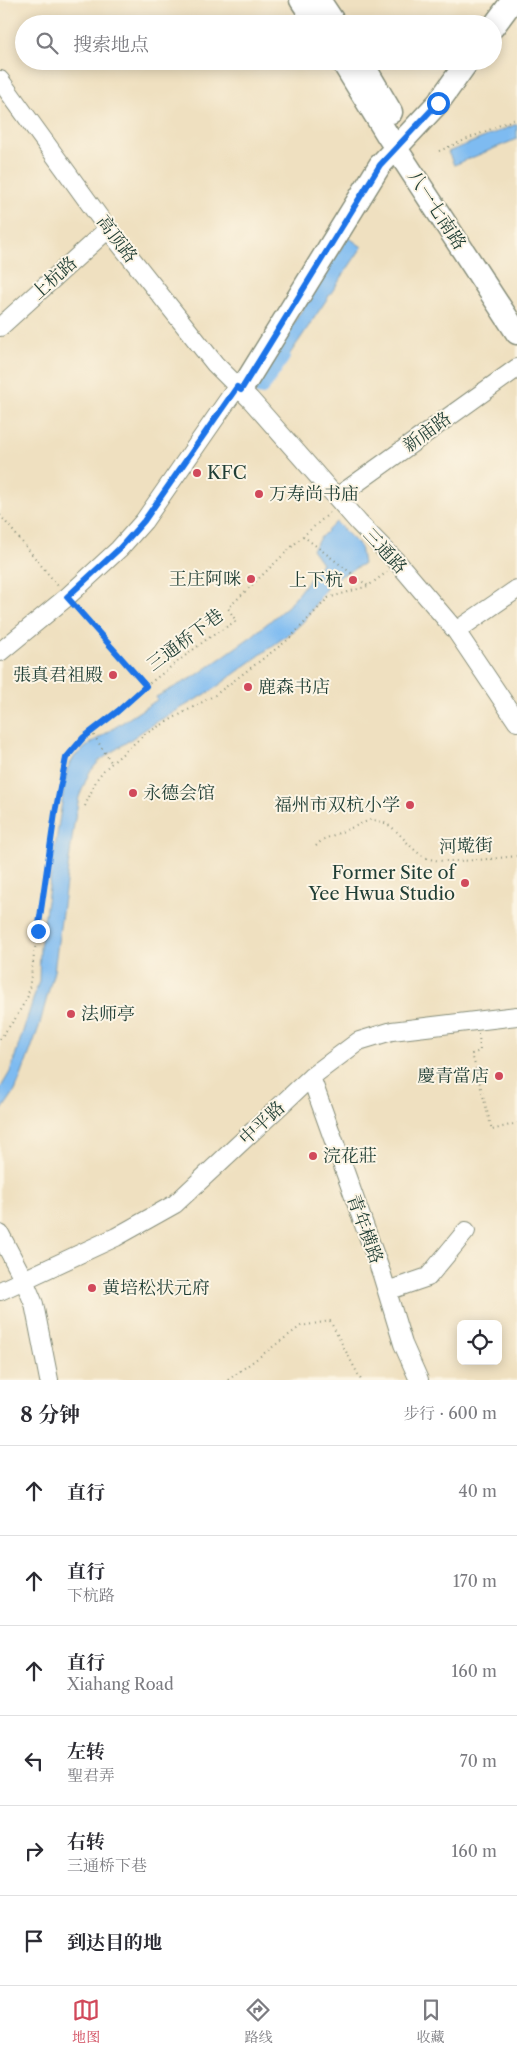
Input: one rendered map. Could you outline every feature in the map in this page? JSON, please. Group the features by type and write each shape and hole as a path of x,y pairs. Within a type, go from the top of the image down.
{"main road":[{"path":"301,0 311,15"},
{"path":"319,0 329,15"},
{"path":"489,15 500,0"},
{"path":"502,15 513,0"},
{"name":"八一七南路","path":"349,70 413,156 517,310"},
{"name":"八一七南路","path":"366,70 376,84 397,137 517,333"},
{"path":"237,386 397,137 431,98 451,70"},
{"path":"397,137 438,103 462,70"}],"street":[{"name":"高顶路","path":"0,80 108,229 215,364 237,386"},
{"name":"上杭路","path":"0,327 108,229"},
{"path":"0,334 4,338 0,342"},
{"name":"新庙路","path":"339,500 517,368"},
{"name":"三通路","path":"237,386 358,523 399,564 456,632 517,722"},
{"path":"0,652 67,597 119,549 144,521 237,386"},
{"path":"456,632 517,589"},
{"name":"中平路","path":"0,1291 116,1237 175,1204 311,1077 349,1047 369,1036 398,1030 517,1016"},
{"name":"青年横路","path":"311,1077 387,1291 403,1344 419,1380"},
{"path":"387,1291 428,1277 466,1231"},
{"path":"0,1234 34,1304 49,1380"}],"path":[{"path":"439,151 517,118"},
{"name":"三通桥下巷","path":"0,1039 15,1019 28,996 55,813 66,758 91,731 118,711 146,686 207,639 236,621 228,608 339,500"},
{"path":"0,515 67,597 146,686"},
{"path":"303,536 368,586"},
{"path":"85,806 97,779 145,734 215,695 282,644 328,598 368,586 399,564"},
{"path":"91,731 112,763"},
{"name":"河墘街","path":"316,846 322,840 370,820 376,820 391,826 420,855 433,860 517,856"},
{"path":"478,1020 480,1051 472,1054 492,1130 517,1123"},
{"path":"228,1380 301,1326 330,1320 361,1380"}],"water":[{"path":"517,124 517,139 454,165 448,152"},
{"path":"348,237 362,247 271,382 261,375"},
{"path":"336,522 360,546 363,564 331,581 304,621 294,630 211,691 153,724 99,761 89,773 79,797 74,824 54,971 39,1027 20,1079 15,1091 0,1113 0,1089 10,1072 39,981 40,947 67,769 75,756 91,743 157,700 156,697 197,675 252,636 288,606 322,563 312,549"}],"waterway":[{"path":"260,385 280,355"}],"place":[{"name":"KFC","path":"197,473"},
{"name":"万寿尚书庙","path":"259,494"},
{"name":"王庄阿咪","path":"251,579"},
{"name":"上下杭","path":"353,580"},
{"name":"張真君祖殿","path":"113,675"},
{"name":"鹿森书店","path":"248,687"},
{"name":"永德会馆","path":"133,793"},
{"name":"福州市双杭小学","path":"410,805"},
{"name":"Former Site of Yee Hwua Studio","path":"465,883"},
{"name":"法师亭","path":"71,1014"},
{"name":"慶青當店","path":"499,1076"},
{"name":"浣花莊","path":"313,1156"},
{"name":"黄培松状元府","path":"92,1288"}],"route":[{"path":"38,931 55,813 66,758 83,738 146,686 67,597 119,549 144,521 237,387 241,390 257,366 380,165 404,137 438,103"}]}
